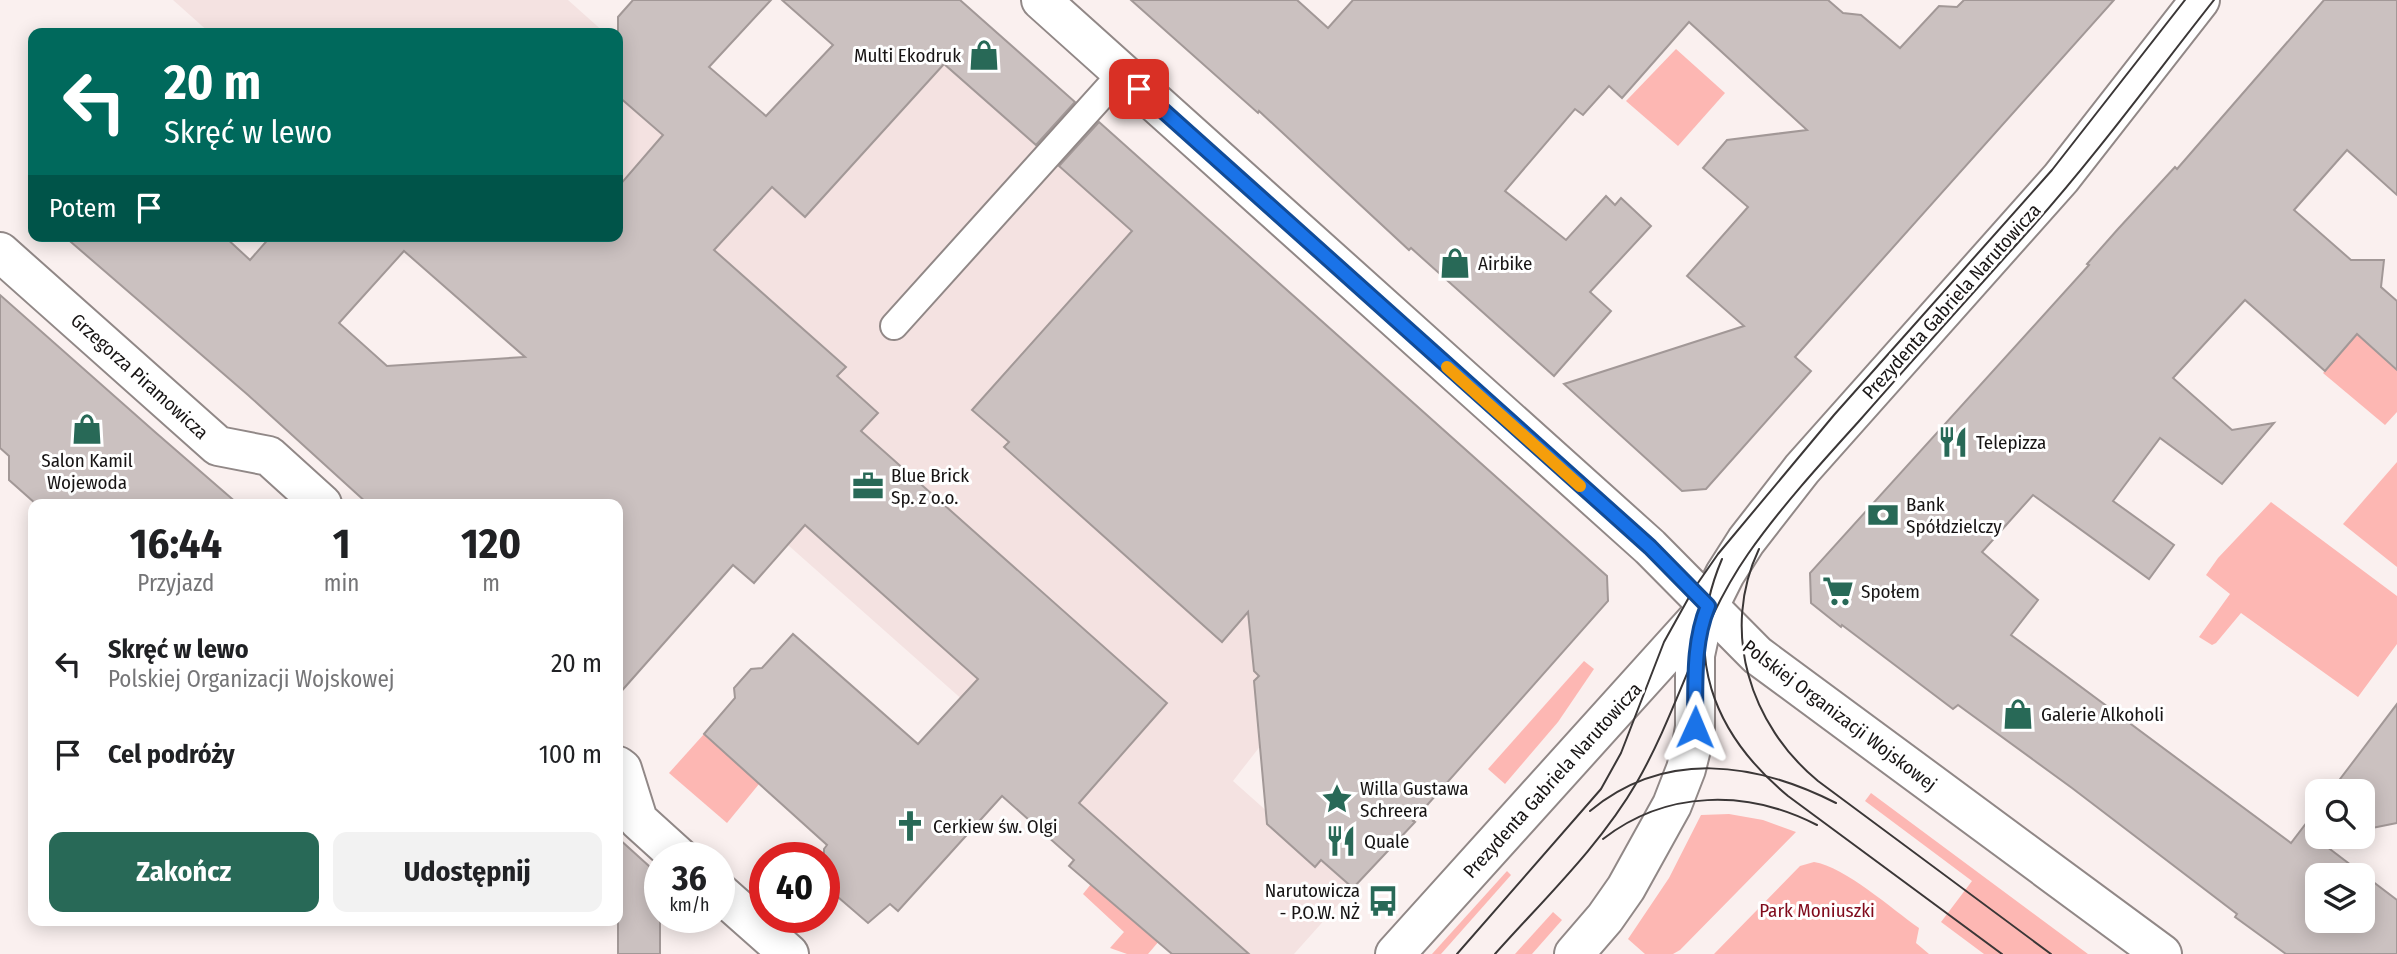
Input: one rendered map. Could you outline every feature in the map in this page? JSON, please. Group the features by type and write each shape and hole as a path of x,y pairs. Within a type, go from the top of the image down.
{"street":[{"name":"Polskiej Organizacji Wojskowej","path":"1041,0 1650,547 1773,667 2162,954"},
{"name":"Prezydenta Gabriela Narutowicza","path":"1574,954 1605,919 1643,861 1672,805 1686,769 1695,727 1695,655 1703,618 1746,541 1792,481 2061,178 2200,0"},
{"name":"Grzegorza Piramowicza","path":"0,252 218,446 269,456 316,499"},
{"name":"Prezydenta Gabriela Narutowicza","path":"1395,954 1675,646 1708,606"},
{"path":"623,772 638,820 662,842"},
{"path":"735,906 789,954"}],"lane":[{"path":"894,326 1122,74"}],"shaded area":[{"path":"173,0 568,0 599,28 204,28"},
{"path":"939,0 960,0 1209,220 1036,418 1289,643 1290,708 1233,781 1353,888 1294,954 1249,954 788,545 621,242 623,49 774,184"}],"green space":[{"path":"1676,49 1725,93 1678,146 1626,101"},
{"path":"2357,334 2397,370 2397,412 2385,425 2323,373"},
{"path":"2397,462 2397,567 2343,524"},
{"path":"2271,502 2397,596 2397,644 2358,697 2241,613 2216,643 2212,645 2199,637 2230,594 2206,575 2218,558"},
{"path":"1584,661 1594,669 1558,722 1505,784 1488,769"},
{"path":"704,734 759,784 727,823 669,773"},
{"path":"1871,793 2088,954 1984,954 1941,922 1972,881 1865,801"},
{"path":"1729,814 1763,820 1796,832 1680,950 1673,954 1645,954 1628,939 1669,878 1701,815"},
{"name":"Park Moniuszki","path":"1814,862 1826,865 1854,880 1919,928 1916,943 1929,954 1714,954 1800,866"},
{"path":"1507,871 1511,875 1441,954 1432,954"},
{"path":"1091,884 1165,934 1148,954 1127,954 1110,948 1124,932 1083,894"},
{"path":"1553,912 1562,920 1532,954 1515,954"}],"building":[{"path":"633,0 771,0 709,67 766,116 833,45 782,0 960,0 1075,102 1036,145 944,64 805,217 772,187 714,250 846,367 837,376 878,413 861,431 1167,703 1079,803 1249,954 1172,954 1069,866 1074,860 1002,796 898,911 890,904 868,923 840,899 840,842 824,842 704,734 735,698 734,688 751,669 762,668 793,634 918,744 978,679 805,525 754,583 733,565 623,689 623,499 362,499 248,395 71,242 230,242 250,260 266,242 623,242 623,181 663,135 623,100 623,28 618,28 618,17","holes":["404,251 525,357 387,366 339,323"]},
{"path":"1131,0 1297,0 1328,28 1353,0 1828,0 1843,13 1861,15 1900,48 1939,6 1957,7 1964,0 2114,0 1795,357 1811,371 1706,489 1682,491 1564,384 1744,326 1687,276 1748,207 1703,168 1727,140 1807,130 1689,22 1622,98 1609,86 1583,115 1575,109 1505,191 1566,240 1606,196 1615,205 1621,198 1651,226 1590,292 1611,311 1554,376 1411,248 1409,250 1259,111 1258,113"},
{"path":"2324,0 2397,0 2397,195 2347,150 2294,210 2351,260 2384,260 2381,287 2397,301 2397,370 2357,334 2325,371 2245,300 2173,378 2232,430 2274,423 2222,484 2160,438 2113,501 2174,545 2149,579 2033,495 1982,552 2038,600 2011,635 2291,843 2305,825 2305,849 2330,849 2348,863 2305,863 2305,933 2375,933 2375,883 2397,900 2397,954 2286,954 2072,788 1958,705 1953,709 1811,603 1810,573 2175,167 2177,169"},
{"path":"1099,122 1607,576 1608,601 1413,821 1415,822 1353,888 1321,860 1315,867 1267,824 1254,681 1259,676 1254,671 1248,612 1222,642 1004,447 1009,442 972,410 1132,231 1059,166"},
{"path":"0,295 232,499 30,499 9,480 9,456 0,448"},
{"path":"2397,704 2397,823 2375,827 2375,779 2340,779"},
{"path":"623,843 644,862 644,933 660,933 660,954 618,954 618,926 623,926"}],"tram line":[{"path":"1457,954 1601,789 1621,753 1664,642 1693,590 1718,554 1834,415 2052,170 2185,0"},
{"path":"1495,954 1570,871 1622,806 1652,754 1716,609 1748,554 1816,469 2057,199 2214,0"},
{"path":"1759,549 1748,580 1742,612 1743,644 1748,675 1759,705 1775,733 1794,758 1818,781 2051,954"},
{"path":"1722,559 1710,594 1705,627 1705,659 1723,718 1740,746 1762,772 1788,796 2002,954"},
{"path":"1590,811 1619,791 1649,778 1679,770 1711,768 1774,778 1836,803"},
{"path":"1603,839 1627,823 1653,811 1707,800 1763,805 1817,825"}],"slow traffic":[{"path":"1447,367 1580,486"}],"place":[{"name":"Multi Ekodruk","path":"984,55"},
{"name":"Airbike","path":"1455,263"},
{"name":"Salon Kamil Wojewoda","path":"87,429"},
{"name":"Telepizza","path":"1953,442"},
{"name":"Blue Brick Sp. z o.o.","path":"868,486"},
{"name":"Bank Spółdzielczy","path":"1883,515"},
{"name":"Społem","path":"1838,591"},
{"name":"Galerie Alkoholi","path":"2018,714"},
{"name":"Willa Gustawa Schreera","path":"1337,799"},
{"name":"Cerkiew św. Olgi","path":"910,826"},
{"name":"Quale","path":"1341,841"},
{"name":"Narutowicza - P.O.W. NŻ","path":"1383,901"}],"route":[{"path":"1139,89 1650,547 1708,606 1695,655 1695,727"}]}
